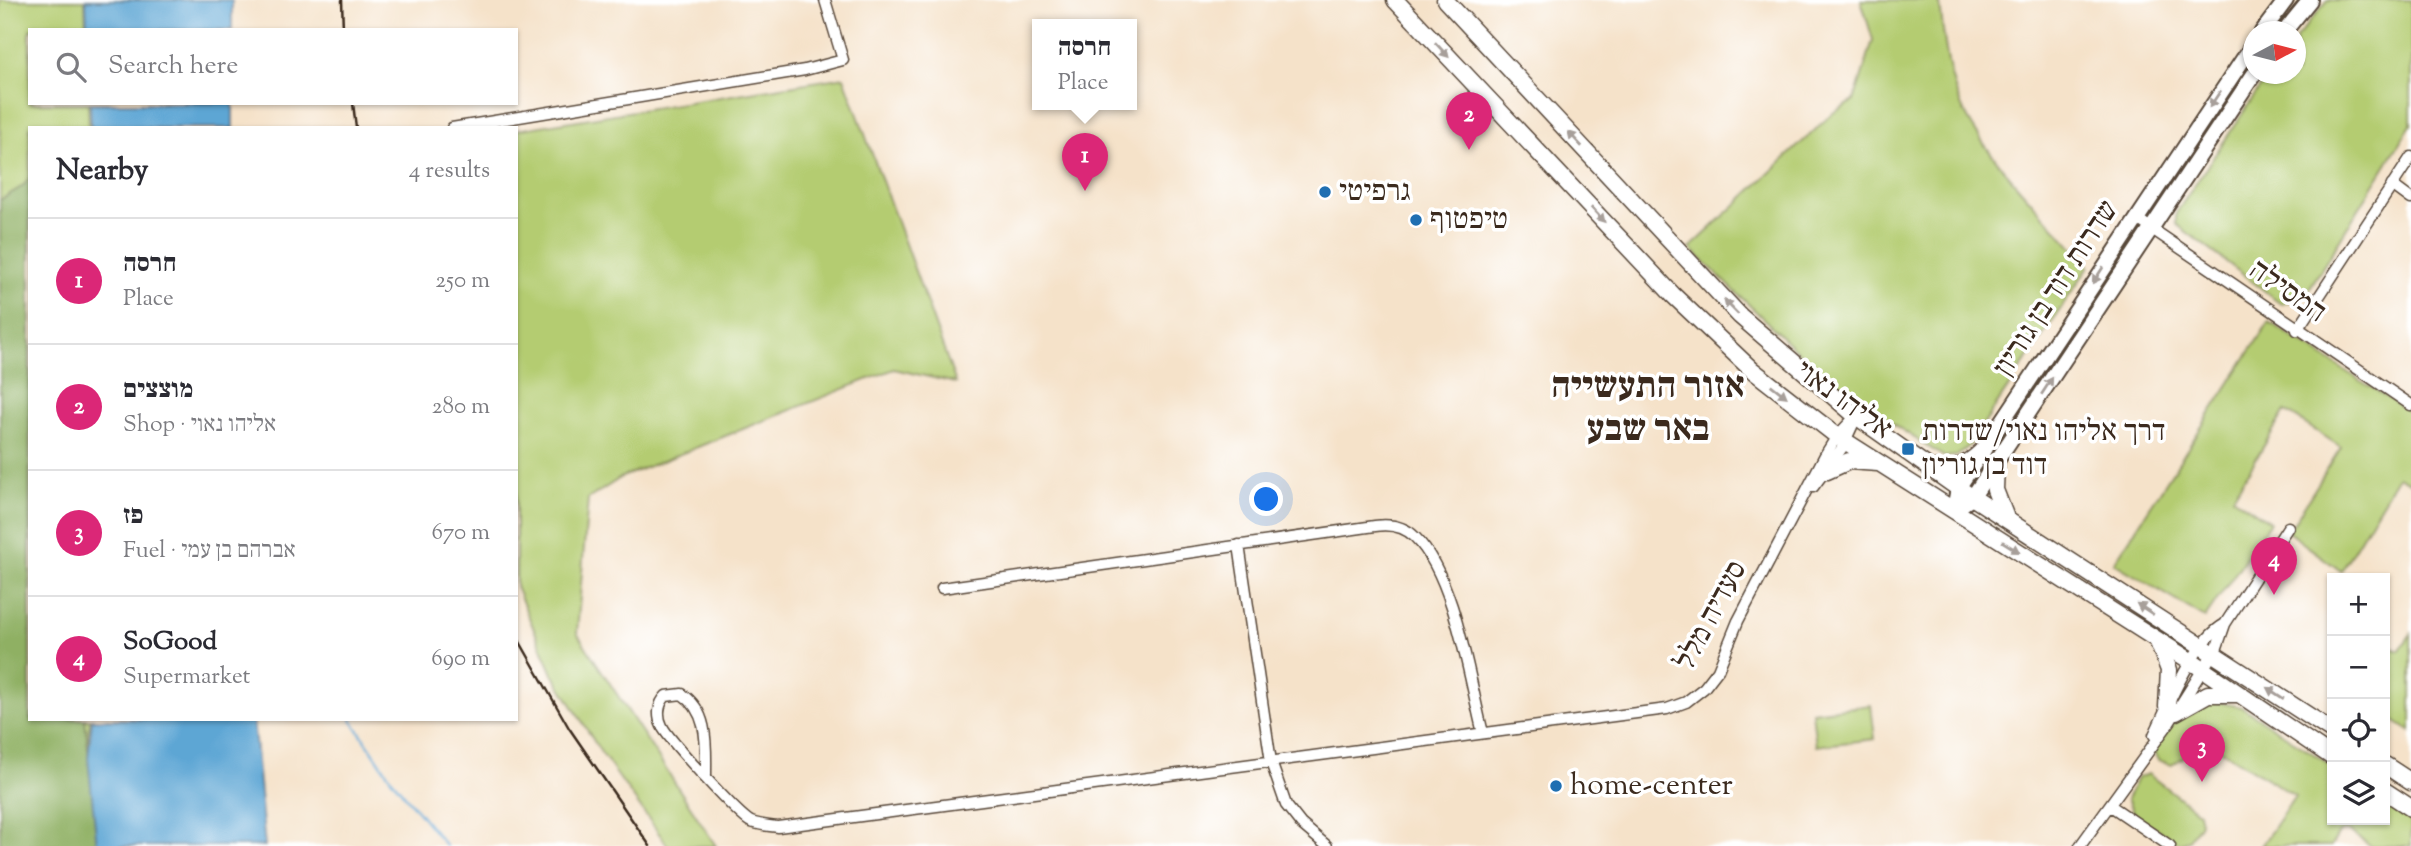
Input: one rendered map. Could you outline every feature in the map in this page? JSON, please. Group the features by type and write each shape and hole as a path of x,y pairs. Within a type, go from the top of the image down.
{"highway":[{"name":"אליהו נאוי","path":"1395,0 1712,333 1751,369 1841,439 2198,665 2327,754"},
{"name":"אליהו נאוי","path":"1445,0 1740,316 1856,416 1972,498 2327,728"},
{"path":"1928,467 1944,470 1959,467 1985,448"},
{"path":"1827,471 1849,461 1881,464"},
{"path":"1996,463 1995,490 2007,520"},
{"path":"2154,637 2162,649 2169,670 2172,709 2208,694 2222,692 2242,696"},
{"path":"2390,768 2411,782"},
{"path":"2390,794 2411,808"}],"main road":[{"path":"2270,21 2286,0"},
{"path":"2293,21 2309,0"},
{"name":"שדרות דוד בן גוריון","path":"1954,510 1958,488 2243,58"},
{"name":"שדרות דוד בן גוריון","path":"1954,510 1972,498 2247,84"}],"street":[{"path":"464,126 805,70 843,60 825,0"},
{"path":"2297,330 2411,157"},
{"path":"2392,186 2411,199"},
{"name":"המסילה","path":"2136,218 2178,244 2297,330 2411,405"},
{"name":"סעדיה מלל","path":"706,775 703,722 690,699 681,694 666,696 659,708 661,725 672,741 706,775 734,810 751,822 778,827 1667,709 1685,702 1704,688 1717,670 1738,621 1803,499 1856,416"},
{"name":"סעדיה מלל","path":"1803,499 1827,471 1841,439"},
{"path":"942,588 1387,525 1414,535 1441,575 1483,733"},
{"path":"2080,846 2144,758 2198,665 2288,527"},
{"path":"1239,545 1271,762 1286,805 1301,824 1327,846"},
{"path":"2111,806 2170,846"}],"green space":[{"path":"0,0 85,0 86,28 28,28 28,105 88,105 89,126 28,126 28,721 90,721 86,758 0,846"},
{"path":"1861,0 1935,0 1940,4 1951,74 1965,113 2005,171 2089,266 1970,445 1957,456 1944,457 1845,393 1805,359 1690,248 1833,113 1854,101 1873,40"},
{"path":"2328,0 2411,0 2411,125 2309,289 2295,300 2282,304 2176,224 2176,213 2262,84 2306,84 2306,26"},
{"path":"844,77 956,383 894,369 622,477 588,499 577,633 716,846 668,846 600,751 553,674 518,592 518,130"},
{"path":"28,180 28,721 85,721 98,846 0,846 0,200 23,186"},
{"path":"2269,322 2411,413 2411,483 2398,476 2341,571 2288,532 2341,447 2285,411 2233,497 2270,522 2205,618 2114,563"},
{"path":"2411,634 2411,732 2390,718 2390,647 2399,651"},
{"path":"2212,701 2242,707 2327,763 2327,825 2390,825 2390,804 2411,819 2411,846 2371,846 2347,830 2339,833 2331,846 2261,846 2295,796 2213,745 2201,745 2172,765 2158,760 2153,751 2184,710"},
{"path":"1871,705 1875,739 1816,746 1812,712"},
{"path":"2148,774 2198,812 2200,823 2189,840 2176,842 2134,814 2127,799 2137,778"}],"water":[{"path":"86,0 232,0 232,28 87,28"},
{"path":"90,105 233,105 233,126 91,126"},
{"path":"92,721 253,721 265,846 97,846 88,758"}],"waterway":[{"path":"352,721 390,777 446,846"}],"railway":[{"path":"342,0 343,28"},
{"path":"353,105 356,126"},
{"path":"518,639 569,728 650,846"}],"place":[{"name":"מוצצים","path":"1469,150"},
{"name":"חרסה","path":"1085,191"},
{"name":"גרפיטי","path":"1325,192"},
{"name":"טיפטוף","path":"1416,220"},
{"name":"דרך אליהו נאוי/שדרות דוד בן גוריון","path":"1908,449"},
{"name":"SoGood","path":"2274,595"},
{"name":"פז","path":"2202,782"},
{"name":"home-center","path":"1556,786"}],"district":[{"name":"אזור התעשייה באר שבע","path":"1648,410"}]}
